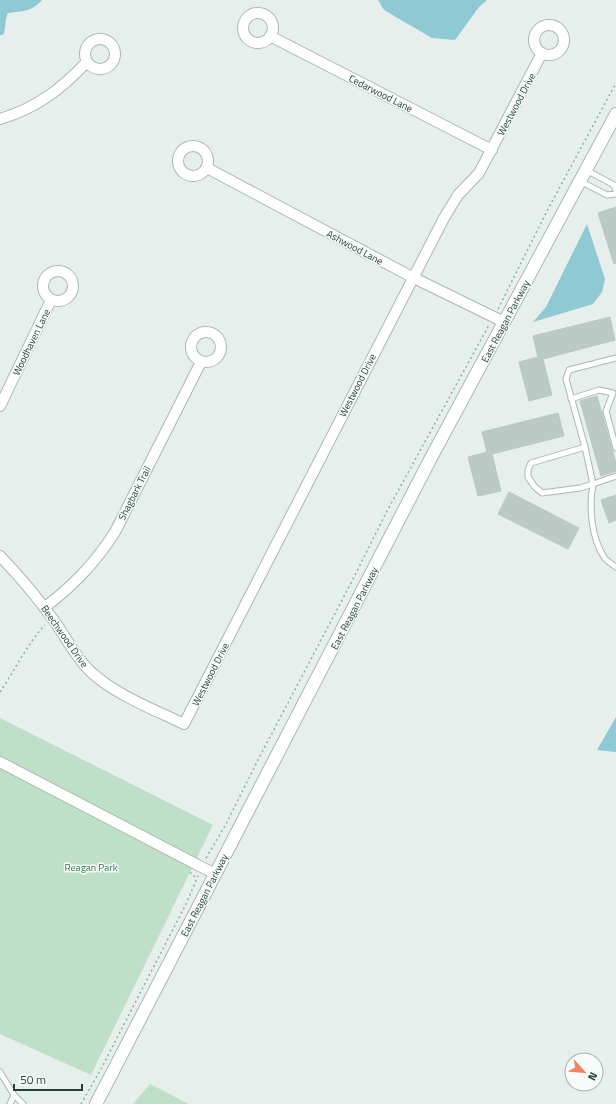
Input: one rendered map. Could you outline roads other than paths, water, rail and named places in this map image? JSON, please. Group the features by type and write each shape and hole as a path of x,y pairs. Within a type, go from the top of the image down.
{"street":[{"name":"Cedarwood Lane","path":"270,36 492,150"},
{"name":"Westwood Drive","path":"184,724 412,277 458,195 479,173 542,54"},
{"path":"0,119 26,110 46,98 63,86 87,62"},
{"name":"East Reagan Parkway","path":"96,1104 432,456 499,320 580,181 616,114"},
{"name":"Ashwood Lane","path":"207,168 412,277 499,320"},
{"name":"Woodhaven Lane","path":"0,406 51,300"},
{"name":"Shagbark Trail","path":"45,607 89,568 115,532 201,362"},
{"name":"Beechwood Drive","path":"0,556 15,571 45,607 77,656 90,671 104,683 184,724"},
{"path":"0,762 215,874"}],"lane":[{"path":"586,170 614,185 616,190"},
{"path":"580,181 607,195 616,194"},
{"path":"616,358 569,370 566,379 585,447 593,484 591,497 593,532 604,558 616,567"},
{"path":"571,399 599,390 615,390 606,411 616,448"},
{"path":"609,404 616,402"},
{"path":"585,447 531,463 528,470 528,478 542,493 580,488 616,476"},
{"path":"0,1072 14,1095 23,1104"},
{"path":"10,1104 14,1095"}],"water":[{"path":"0,0 42,0 30,9 8,13 3,35 0,35"},
{"path":"378,0 487,0 479,7 455,40 432,38 384,10"},
{"path":"587,224 605,279 602,292 593,304 533,322 546,307"},
{"path":"616,717 616,752 597,750"}],"park label":[{"name":"Reagan Park","path":"91,867"}]}
